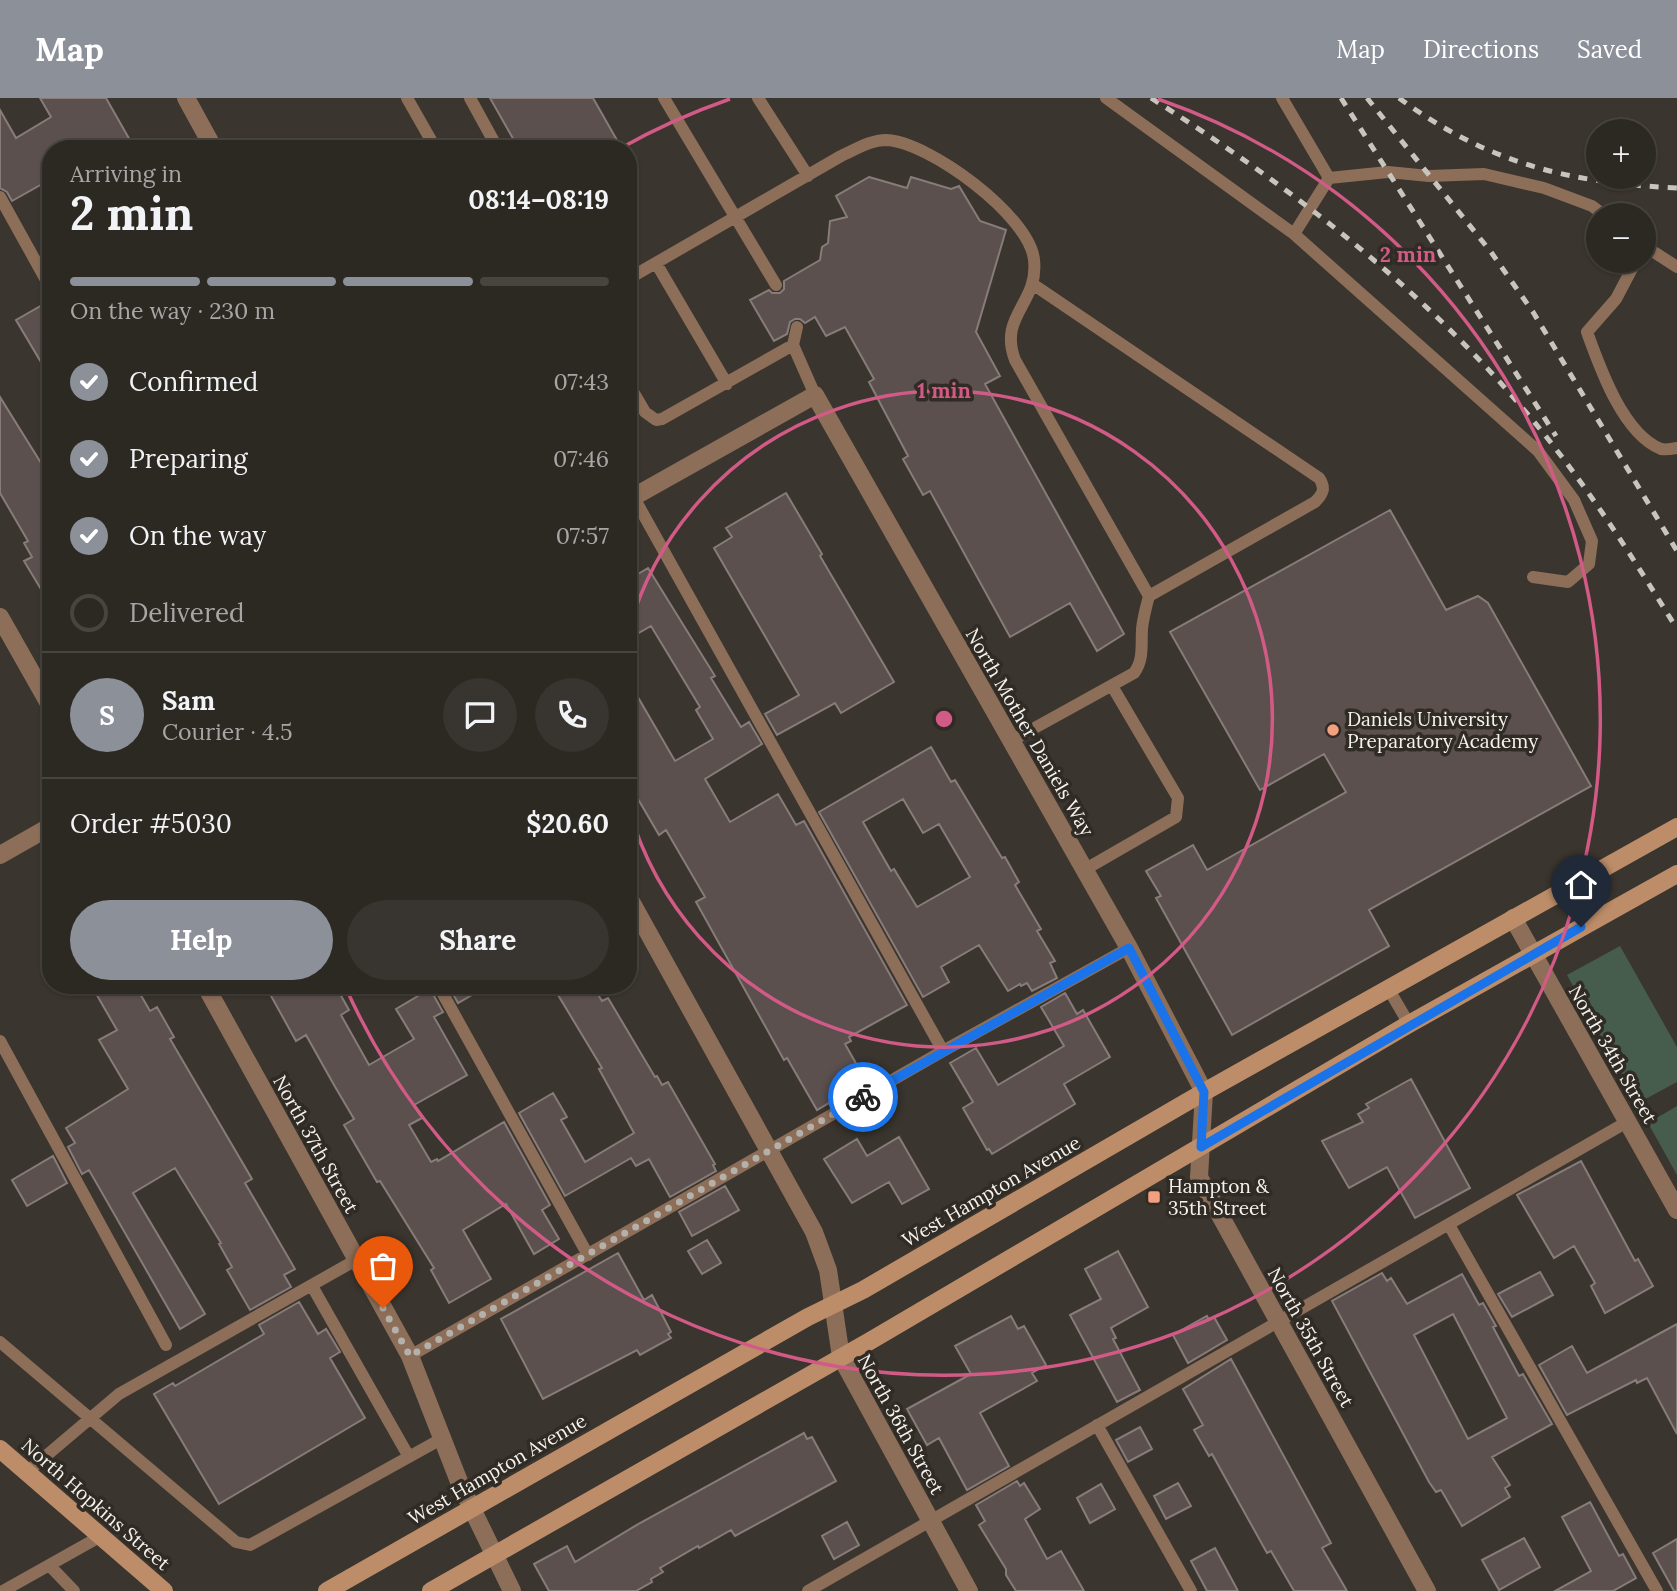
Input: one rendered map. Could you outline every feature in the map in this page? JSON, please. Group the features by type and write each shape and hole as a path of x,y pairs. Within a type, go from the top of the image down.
{"main road":[{"name":"West Hampton Avenue","path":"327,1591 1204,1092 1677,827"},
{"path":"431,1591 841,1357 1409,1024 1677,874"},
{"name":"North Hopkins Street","path":"0,1449 161,1590"}],"street":[{"path":"186,98 209,140"},
{"path":"637,490 815,395"},
{"name":"North Mother Daniels Way","path":"815,395 1129,948 1204,1092"},
{"path":"0,617 42,691"},
{"path":"0,855 42,831"},
{"name":"North 36th Street","path":"637,912 814,1232 828,1270 841,1357 969,1591"},
{"name":"North 34th Street","path":"1513,918 1677,1210"},
{"name":"North 37th Street","path":"210,994 410,1356 471,1508 512,1591"},
{"name":"North 35th Street","path":"1204,1092 1199,1177 1427,1591"}],"lane":[{"path":"407,98 431,140"},
{"path":"470,98 493,140"},
{"path":"664,98 776,285"},
{"path":"758,98 808,176"},
{"path":"1106,98 1294,234 1538,450 1574,500 1592,541 1589,564 1568,582 1533,577"},
{"path":"1282,98 1329,178"},
{"path":"637,274 841,156 871,143 887,140 909,145 971,181 1006,211 1023,231 1032,249 1034,285 1012,325 1009,345 1149,596 1143,618 1142,653 1134,673 1011,741"},
{"path":"1329,178 1388,172 1429,176 1484,174 1544,188 1586,204"},
{"path":"1294,234 1329,178"},
{"path":"0,197 42,273"},
{"path":"1656,254 1677,267"},
{"path":"656,263 727,384"},
{"path":"1630,273 1616,299 1587,332 1608,388 1641,437 1663,450 1677,449"},
{"path":"1034,285 1319,478 1323,484 1323,492 1315,502 1149,596"},
{"path":"797,327 793,345 815,395"},
{"path":"637,397 650,417 656,420 672,415 793,345"},
{"path":"637,506 943,1051"},
{"path":"1084,870 1176,817 1178,798 1112,686"},
{"path":"410,1356 943,1051 1129,948"},
{"path":"1388,988 1409,1024"},
{"path":"443,994 588,1255"},
{"path":"0,1041 166,1345"},
{"path":"808,1591 1628,1122"},
{"path":"1449,1225 1657,1591"},
{"path":"27,1472 119,1394 356,1260"},
{"path":"312,1286 409,1457"},
{"path":"0,1342 236,1542 250,1545 443,1438"},
{"path":"1097,1425 1191,1591"},
{"path":"4,1591 101,1536"},
{"path":"49,1565 74,1591"}],"green space":[{"path":"1620,946 1677,1047 1677,1082 1638,1103 1567,975"},
{"path":"1677,1106 1677,1175 1648,1123"}],"building":[{"path":"40,98 106,98 130,140 42,140 42,184 12,201 7,192 0,188 0,110 16,138 51,117"},
{"path":"490,98 593,98 617,140 514,140"},
{"path":"869,177 907,188 911,177 951,189 959,186 980,221 1006,230 976,332 1000,376 985,384 1124,634 1097,651 1070,603 1010,637 930,491 923,495 903,459 908,456 869,382 874,379 845,327 826,336 815,317 805,323 795,319 790,322 787,334 774,341 750,300 769,290 772,293 780,293 784,289 784,281 820,260 822,247 828,243 830,221 847,217 836,196"},
{"path":"42,305 42,364 16,320"},
{"path":"0,397 42,465 42,591 24,561 32,557 24,543 28,541 0,493"},
{"path":"786,493 894,682 841,713 835,703 777,735 765,714 799,695 714,548 732,537 726,528"},
{"name":"Daniels University Preparatory Academy","path":"1390,510 1446,610 1478,596 1488,603 1591,786 1369,910 1389,946 1232,1035 1156,898 1161,896 1146,871 1193,845 1207,870 1346,792 1324,754 1260,790 1170,632"},
{"path":"648,568 715,676 711,678 741,727 749,722 762,744 705,779 730,822 778,794 796,825 804,821 907,1005 849,1037 851,1041 845,1044 866,1081 817,1110 787,1058 784,1060 696,902 705,897 666,830 659,835 637,797 637,696 675,761 713,739 696,710 700,707 651,626 637,634 637,575"},
{"path":"931,747 951,782 955,780 1019,882 1015,885 1041,929 1037,931 1055,961 1050,963 1057,978 1032,991 1027,983 1008,991 979,945 941,967 949,982 923,997 819,812","holes":["903,799 923,833 939,824 970,877 917,907 894,869 891,871 863,822"]},
{"path":"1065,993 1077,1014 1083,1010 1110,1057 1064,1084 1075,1104 992,1154 963,1108 973,1102 950,1063 976,1048 998,1085 1064,1046 1041,1007"},
{"path":"96,994 140,994 150,1011 157,1007 174,1037 170,1039 252,1179 245,1183 295,1269 284,1275 291,1287 250,1310 227,1270 232,1267 219,1244 221,1243 175,1168 133,1193 205,1314 180,1329 89,1170 82,1174 68,1147 75,1143 66,1128 128,1089 99,1040 117,1030"},
{"path":"270,994 340,994 349,1010 341,1015 369,1065 414,1039 396,1009 422,994 433,994 443,1012 434,1017 467,1075 414,1105 422,1118 409,1125 431,1162 437,1159 438,1161 504,1122 550,1205 542,1210 559,1239 534,1254 506,1204 463,1230 491,1279 449,1303 431,1270 434,1268 380,1181 377,1182 344,1125 354,1119 306,1035 296,1041"},
{"path":"453,994 474,994 458,1003"},
{"path":"557,994 598,994 602,1001 608,998 655,1077 657,1076 662,1085 668,1082 715,1164 713,1165 716,1171 670,1197 649,1159 636,1166 631,1158 565,1196 519,1113 553,1093 567,1117 561,1120 585,1162 634,1133 599,1069 602,1068"},
{"path":"1411,1079 1470,1188 1415,1218 1387,1167 1349,1188 1322,1141 1363,1122 1358,1114 1369,1108 1366,1104"},
{"path":"899,1137 929,1189 902,1204 889,1182 852,1203 824,1159 857,1139 867,1156"},
{"path":"53,1156 67,1183 27,1206 12,1180"},
{"path":"1581,1161 1635,1261 1638,1259 1653,1286 1605,1313 1591,1286 1595,1283 1574,1246 1554,1258 1517,1195"},
{"path":"725,1186 739,1210 692,1236 679,1212"},
{"path":"707,1240 721,1263 702,1274 688,1251"},
{"path":"1118,1251 1148,1307 1111,1328 1116,1338 1113,1339 1140,1390 1117,1402 1070,1315 1101,1299 1085,1269"},
{"path":"618,1253 644,1300 652,1295 671,1332 668,1334 671,1338 640,1355 637,1350 543,1399 501,1319"},
{"path":"1540,1272 1553,1295 1512,1317 1498,1294"},
{"path":"1382,1273 1387,1281 1391,1278 1407,1304 1462,1274 1479,1305 1483,1303 1496,1326 1493,1327 1519,1376 1523,1374 1552,1424 1492,1457 1510,1485 1505,1488 1510,1497 1462,1526 1441,1490 1436,1492 1429,1482 1332,1301","holes":["1453,1314 1507,1418 1468,1439 1414,1335"]},
{"path":"299,1302 318,1334 326,1329 340,1352 330,1358 365,1418 219,1504 154,1394 173,1383 175,1386 264,1334 259,1325"},
{"path":"1011,1316 1018,1329 1024,1326 1046,1365 1032,1373 1037,1381 980,1413 1009,1466 967,1490 939,1438 927,1445 907,1409 971,1374 955,1346"},
{"path":"1207,1316 1209,1320 1214,1317 1227,1340 1188,1363 1173,1335"},
{"path":"1677,1324 1677,1434 1647,1378 1637,1383 1636,1380 1567,1415 1539,1365 1572,1346 1587,1373"},
{"path":"1231,1359 1331,1543 1322,1548 1347,1591 1294,1591 1271,1551 1267,1553 1212,1454 1209,1456 1194,1430 1203,1425 1183,1389"},
{"path":"1140,1427 1152,1449 1128,1462 1116,1440"},
{"path":"804,1433 807,1439 812,1437 836,1481 735,1536 731,1530 699,1548 698,1546 660,1568 663,1572 636,1591 549,1591 534,1564 567,1546 575,1562"},
{"path":"1017,1481 1020,1486 1024,1483 1040,1509 1025,1519 1047,1559 1061,1551 1084,1591 1016,1591 1006,1575 1006,1569 979,1525 985,1521 976,1505"},
{"path":"1178,1483 1191,1506 1166,1519 1154,1496"},
{"path":"1101,1484 1115,1509 1090,1523 1077,1498"},
{"path":"1590,1502 1619,1556 1623,1554 1636,1578 1613,1591 1555,1591 1591,1571 1562,1517"},
{"path":"847,1522 859,1545 834,1559 822,1536"},
{"path":"1524,1538 1540,1567 1499,1590 1482,1560"},
{"path":"1677,1539 1677,1591 1674,1591 1653,1553"},
{"path":"1215,1548 1238,1591 1207,1591 1191,1561"}],"railway":[{"path":"1151,98 1302,202 1397,280 1442,322 1525,411 1567,463 1624,545 1677,629"},
{"path":"1341,98 1556,436"},
{"path":"1367,98 1491,252 1533,312 1677,551"},
{"path":"1399,98 1464,139 1530,166 1600,181 1677,188"}],"way so far":[{"path":"383,1308 410,1356 863,1097"}],"place":[{"name":"Daniels University Preparatory Academy","path":"1333,730"},
{"name":"Hampton & 35th Street","path":"1154,1197"}],"route":[{"path":"863,1097 1129,948 1204,1092 1201,1147 1409,1024 1581,927"}]}
